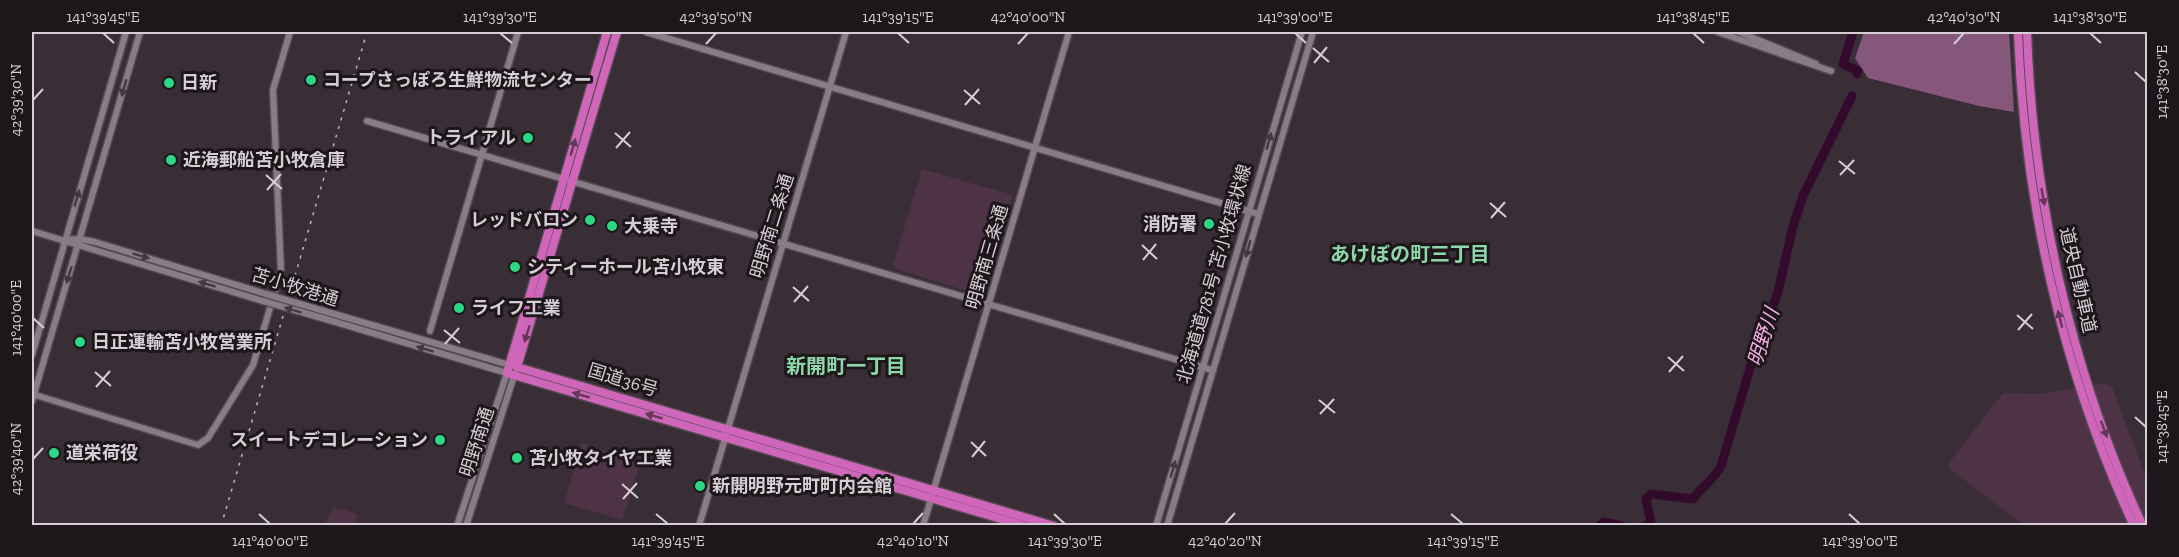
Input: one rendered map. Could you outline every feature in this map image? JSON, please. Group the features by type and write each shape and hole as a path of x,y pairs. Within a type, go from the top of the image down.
{"highway":[{"path":"512,370 568,180 607,32"},
{"path":"568,180 617,32"},
{"name":"道央自動車道","path":"2019,32 2030,139 2081,375 2134,525"},
{"name":"道央自動車道","path":"2027,32 2027,110"},
{"name":"国道36号","path":"512,370 727,432 932,494 1025,525"},
{"name":"道央自動車道","path":"2081,375 2143,525"},
{"name":"国道36号","path":"932,494 1054,525"}],"street":[{"path":"32,355 126,32"},
{"path":"140,32 32,397 198,445 208,438 253,365 281,271 273,90 290,32"},
{"path":"430,331 518,32"},
{"path":"646,32 1258,214"},
{"name":"明野南二条通","path":"699,525 846,32"},
{"name":"明野南三条通","path":"923,525 1069,32"},
{"name":"北海道道781号 苫小牧環状線","path":"1156,525 1302,32"},
{"name":"北海道道781号 苫小牧環状線","path":"1167,525 1313,32"},
{"path":"1718,32 1831,72 1739,32"},
{"path":"367,121 1212,370"},
{"name":"苫小牧港通","path":"32,231 266,294 512,370"},
{"name":"苫小牧港通","path":"79,242 263,301 512,370"},
{"name":"明野南通","path":"458,525 512,370"},
{"name":"明野南通","path":"466,525 512,370"}],"shaded area":[{"path":"1864,32 2009,32 2014,112 1979,106 1868,78 1855,58"},
{"path":"922,169 1013,195 984,291 980,295 896,269 893,265"},
{"path":"2105,383 2112,387 2147,480 2147,525 2024,525 1950,469 1949,463 2003,393 2039,394"},
{"path":"582,443 641,461 622,520 564,503"},
{"path":"333,507 355,513 357,516 354,525 325,525"}],"waterway":[{"name":"明野川","path":"1853,32 1843,64 1858,71 1857,74"},
{"name":"明野川","path":"1646,526 1651,522 1646,499 1651,494 1693,499 1721,466 1751,365 1778,292 1793,226 1803,196 1852,96"},
{"name":"明野川","path":"1599,526 1604,522 1622,526"}],"railway":[{"path":"221,526 367,32"}],"place":[{"name":"コープさっぽろ生鮮物流センター","path":"311,80"},
{"name":"日新","path":"169,83"},
{"name":"トライアル","path":"528,138"},
{"name":"近海郵船苫小牧倉庫","path":"171,160"},
{"name":"レッドバロン","path":"590,220"},
{"name":"消防署","path":"1209,224"},
{"name":"大乗寺","path":"612,226"},
{"name":"シティーホール苫小牧東","path":"515,267"},
{"name":"ライフ工業","path":"459,308"},
{"name":"日正運輸苫小牧営業所","path":"80,342"},
{"name":"スイートデコレーション","path":"440,440"},
{"name":"道栄荷役","path":"54,453"},
{"name":"苫小牧タイヤ工業","path":"517,458"},
{"name":"新開明野元町町内会館","path":"700,486"}],"district":[{"name":"あけぼの町三丁目","path":"1410,254"},
{"name":"新開町一丁目","path":"846,366"}]}
